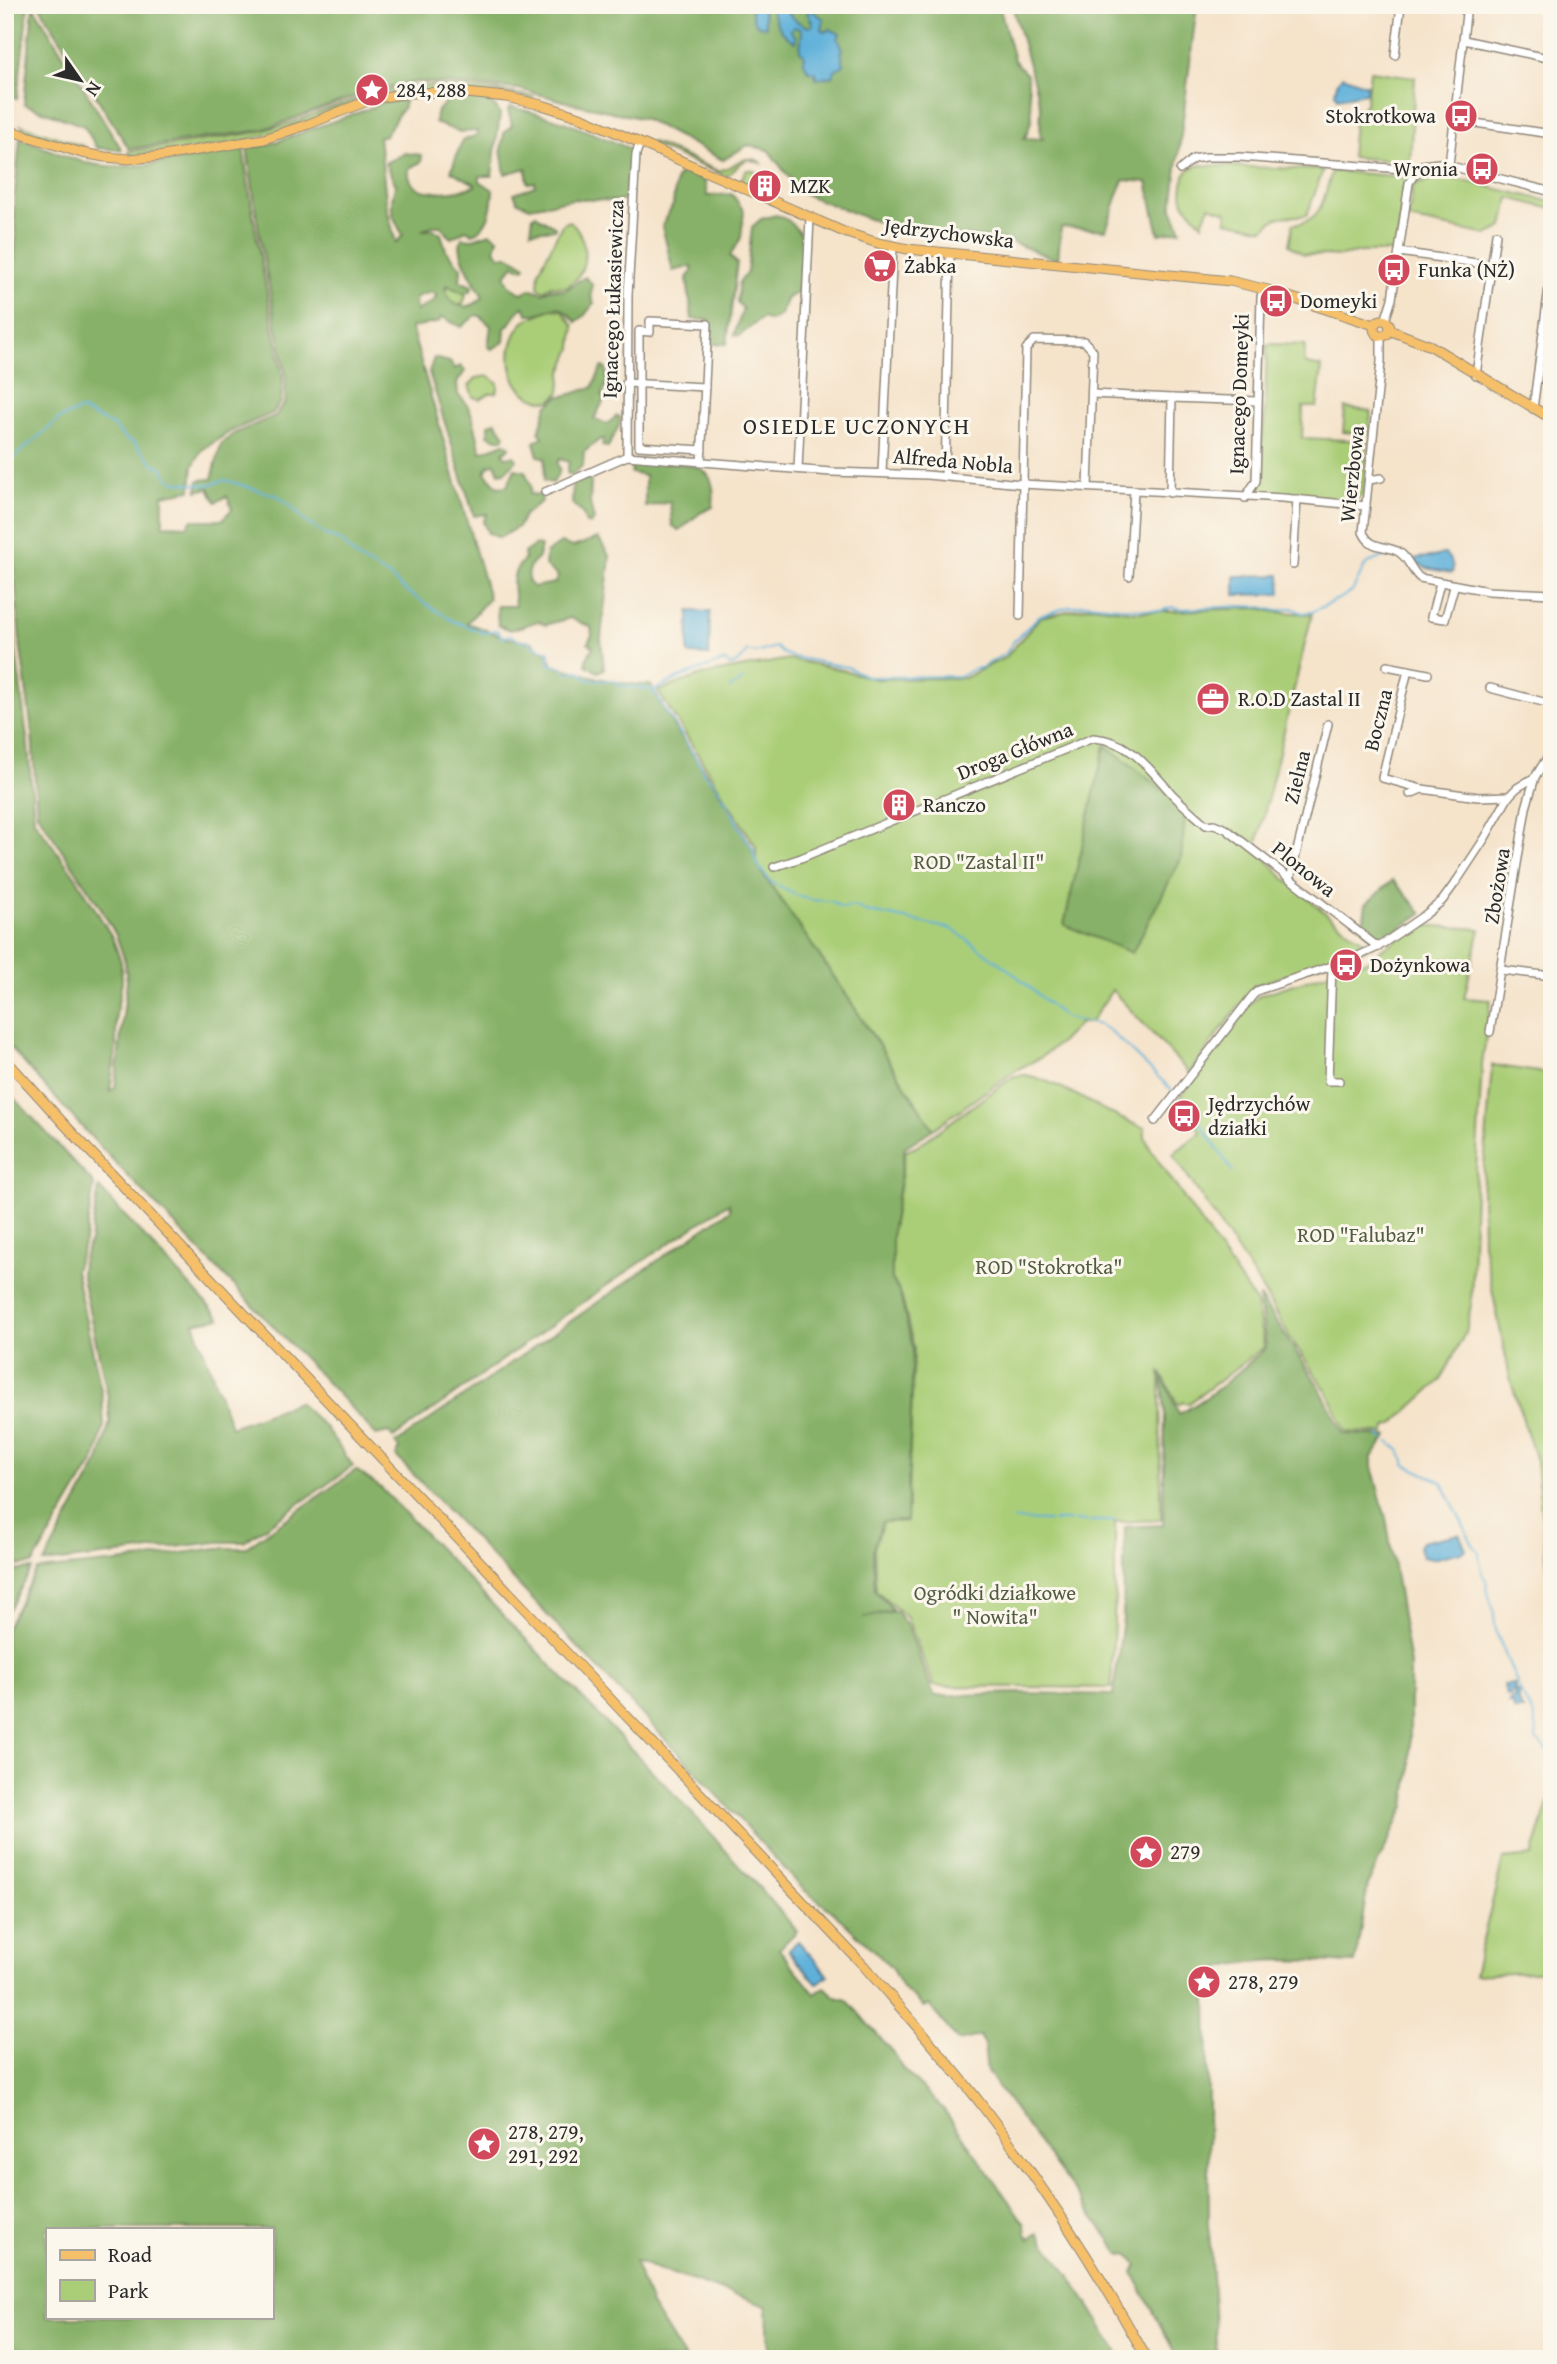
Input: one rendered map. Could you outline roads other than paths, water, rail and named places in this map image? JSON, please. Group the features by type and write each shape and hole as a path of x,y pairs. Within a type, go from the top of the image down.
{"main road":[{"name":"Jędrzychowska","path":"5,126 93,155 146,158 264,139 372,99 432,92 506,97 575,115 810,218 851,235 893,247 1216,279 1262,289 1374,326 1376,333 1385,329"},
{"path":"1385,329 1426,343 1552,419"},
{"path":"5,1059 863,1966 933,2045 1039,2183 1107,2287 1147,2359"}],"street":[{"path":"1395,55 1401,5"},
{"path":"1449,165 1467,5"},
{"path":"1464,40 1552,59"},
{"path":"1454,120 1552,134"},
{"name":"Ignacego Łukasiewicza","path":"627,456 626,383 632,231 636,154 640,143"},
{"path":"1180,170 1192,159 1236,156 1417,170 1422,165 1432,163 1552,192"},
{"name":"Wierzbowa","path":"1417,170 1409,183 1385,329 1363,532 1368,540 1381,548 1402,554 1420,578 1488,592 1552,594"},
{"path":"798,469 810,218"},
{"path":"1476,375 1496,234"},
{"path":"882,472 893,247"},
{"path":"1399,252 1491,265"},
{"path":"945,477 950,253"},
{"path":"882,259 892,260"},
{"path":"1533,409 1552,264"},
{"name":"Ignacego Domeyki","path":"1245,498 1255,481 1262,289"},
{"path":"701,463 702,450 708,324 650,321 650,332 639,331 639,446 702,450"},
{"path":"1020,616 1026,349 1034,340 1084,341 1093,351 1088,487"},
{"path":"626,383 705,387"},
{"path":"1092,394 1257,401"},
{"path":"1170,493 1172,398"},
{"name":"Alfreda Nobla","path":"545,492 627,456 1022,484 1297,499 1366,506"},
{"path":"1369,480 1381,478"},
{"path":"1129,576 1134,491"},
{"path":"1293,565 1297,499"},
{"path":"1440,583 1431,617 1445,619 1454,587"},
{"name":"Boczna","path":"1387,666 1428,674"},
{"name":"Boczna","path":"1408,670 1382,778 1422,789 1478,797 1509,796"},
{"path":"1490,688 1547,703 1552,707"},
{"name":"Zielna","path":"1290,879 1328,724"},
{"name":"Droga Główna","path":"774,867 802,858 1093,738 1117,742 1130,750 1206,825"},
{"name":"Zbożowa","path":"1490,1032 1526,808 1535,777 1552,750"},
{"path":"1155,1121 1259,990 1332,966 1378,947 1442,901 1474,857 1509,796 1535,777"},
{"name":"Boczna","path":"1410,793 1422,789"},
{"name":"Plonowa","path":"1206,825 1214,824 1226,829 1378,947"},
{"path":"1332,966 1328,1081 1339,1081"},
{"path":"1500,970 1552,976"}],"water":[{"path":"750,5 781,5 797,22 810,27 813,25 807,12 809,9 824,19 822,29 826,32 830,29 840,34 838,38 843,50 841,52 844,65 835,70 833,76 816,79 815,72 809,71 804,63 804,54 800,51 802,30 795,27 790,30 796,37 795,42 780,28 771,9 760,6 756,7 763,10 766,27 757,25"},
{"path":"1343,76 1366,85 1366,93 1338,98 1336,88"},
{"path":"1442,554 1452,562 1452,573 1426,568 1415,562 1415,559"},
{"path":"1280,575 1281,594 1235,595 1235,576"},
{"path":"689,611 710,612 709,655 688,654"},
{"path":"1459,1534 1466,1549 1464,1551 1432,1559 1422,1557 1419,1547 1422,1542"},
{"path":"1515,1684 1518,1702 1523,1710 1514,1710 1513,1704 1509,1704 1514,1698 1514,1691 1511,1691 1510,1696 1506,1695 1504,1685"},
{"path":"798,1941 828,1975 817,1984 788,1950"}],"waterway":[{"path":"10,461 59,419 81,410 113,426 154,464 162,467 166,476 176,482 208,485 225,480 278,496 306,522 341,541 357,558 389,576 406,591 453,621 485,633 495,630 502,638 510,635 520,641 528,640 533,646 549,651 549,664 563,667 568,673 580,671 588,680 616,681 618,685 655,690 725,661 730,666 747,651 756,653 776,647 782,653 793,657 847,667 868,677 961,676 1006,653 1039,616 1068,607 1087,604 1160,611 1172,607 1181,609 1242,606 1277,611 1292,608 1302,613 1312,612 1352,592 1366,564 1390,554 1396,555"},
{"path":"730,688 743,680"},
{"path":"653,691 703,773 717,787 754,850 753,854 761,870"},
{"path":"762,871 771,882 812,900 831,901 842,908 854,906 868,913 952,929 1012,972 1065,1018 1100,1025 1110,1031 1173,1091"},
{"path":"1179,1097 1196,1117 1233,1172"},
{"path":"1378,1435 1384,1439"},
{"path":"1389,1442 1400,1451 1406,1465 1442,1482 1479,1552 1496,1632 1533,1715 1537,1729 1536,1740 1552,1754"},
{"path":"1012,1520 1049,1521"},
{"path":"1053,1521 1087,1521"},
{"path":"1090,1521 1115,1521"}],"place":[{"name":"284, 288","path":"372,90"},
{"name":"Stokrotkowa","path":"1461,116"},
{"name":"Wronia","path":"1482,169"},
{"name":"MZK","path":"765,186"},
{"name":"Żabka","path":"880,266"},
{"name":"Funka (NŻ)","path":"1394,270"},
{"name":"Domeyki","path":"1276,301"},
{"name":"R.O.D Zastal II","path":"1213,699"},
{"name":"Ranczo","path":"899,805"},
{"name":"Dożynkowa","path":"1346,965"},
{"name":"Jędrzychów działki","path":"1184,1116"},
{"name":"279","path":"1146,1852"},
{"name":"278, 279","path":"1204,1982"},
{"name":"278, 279, 291, 292","path":"484,2144"}],"district":[{"name":"OSIEDLE UCZONYCH","path":"857,426"}],"park label":[{"name":"ROD \"Zastal II\"","path":"979,862"},
{"name":"ROD \"Falubaz\"","path":"1361,1235"},
{"name":"ROD \"Stokrotka\"","path":"1049,1267"},
{"name":"Ogródki działkowe \" Nowita\"","path":"995,1605"}]}
